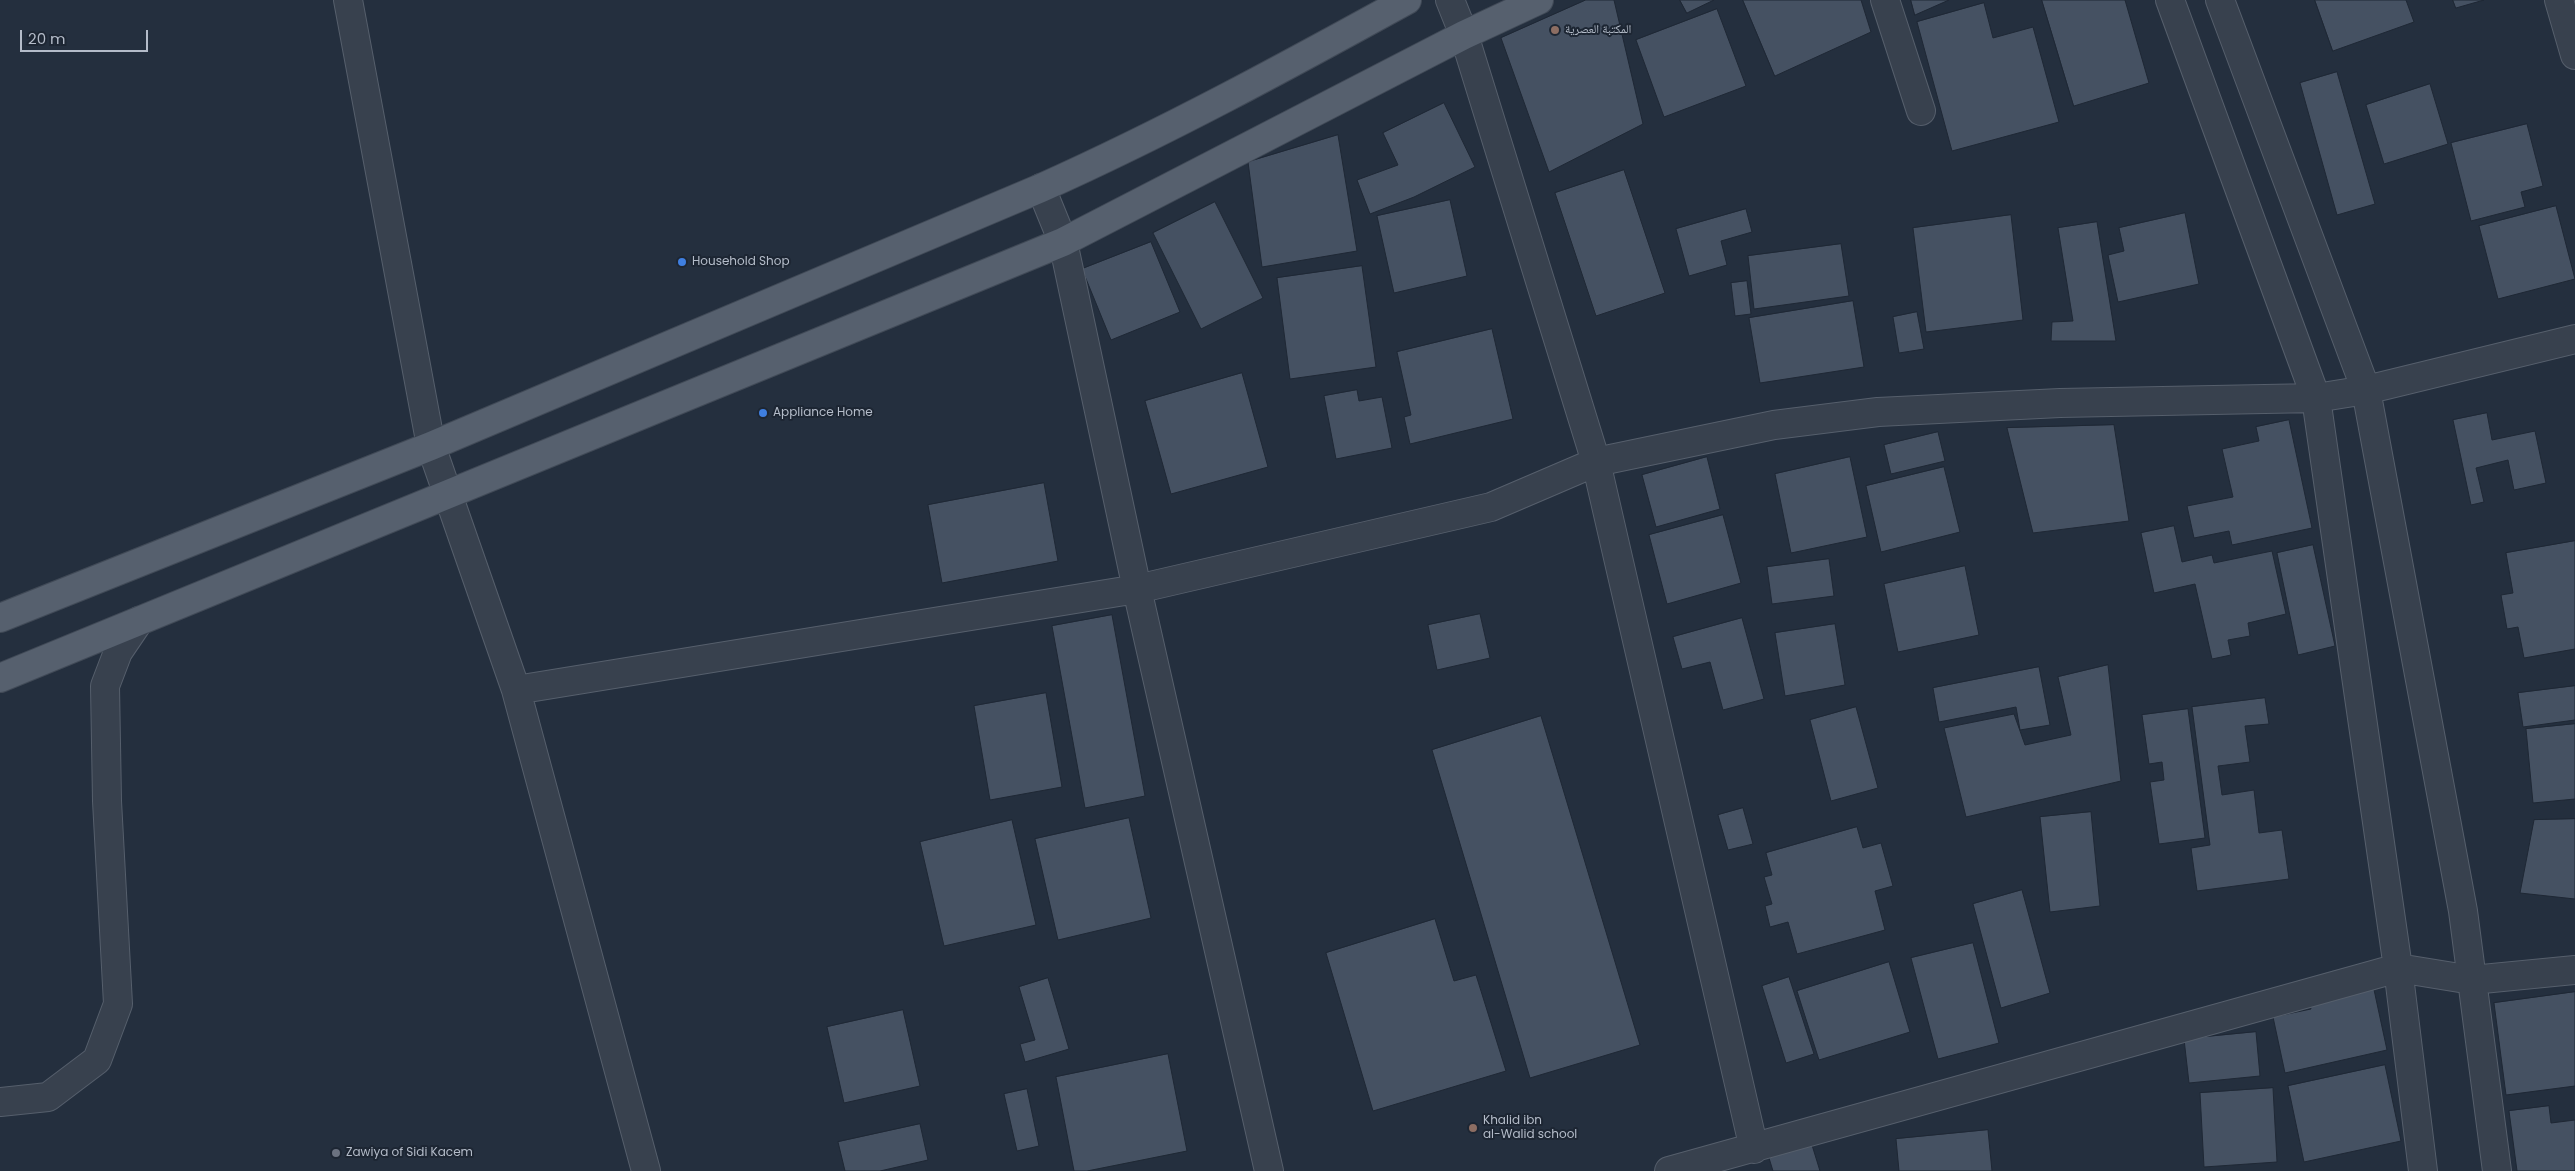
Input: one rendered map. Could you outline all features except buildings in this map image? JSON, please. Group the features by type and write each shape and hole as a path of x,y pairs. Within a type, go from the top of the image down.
{"main road":[{"path":"0,618 431,446 1041,188 1120,152 1285,67 1407,0"},
{"path":"0,678 449,492 1063,242 1464,36 1539,0"}],"street":[{"path":"348,0 431,446 449,492 516,690 646,1171"},
{"path":"1450,0 1464,36 1596,462 1754,1149"},
{"path":"1885,0 1921,111"},
{"path":"2170,0 2316,398 2398,968 2423,1171"},
{"path":"2220,0 2366,390 2463,912 2497,1171"},
{"path":"2559,0 2575,55"},
{"path":"1041,188 1063,242 1137,589 1268,1171"},
{"path":"516,690 1137,589 1491,507 1596,462 1774,425 1878,412 2060,403 2316,398 2366,390 2575,338"},
{"path":"0,1102 48,1097 97,1060 118,1004 107,801 104,715 105,686 118,652 139,621"},
{"path":"1669,1171 1754,1149 2398,968 2472,980 2575,970"}],"place":[{"name":"المكتبة العصرية","path":"1555,30"},
{"name":"Household Shop","path":"682,262"},
{"name":"Appliance Home","path":"763,413"},
{"name":"Khalid ibn al-Walid school","path":"1473,1128"},
{"name":"Zawiya of Sidi Kacem","path":"336,1153"}]}
